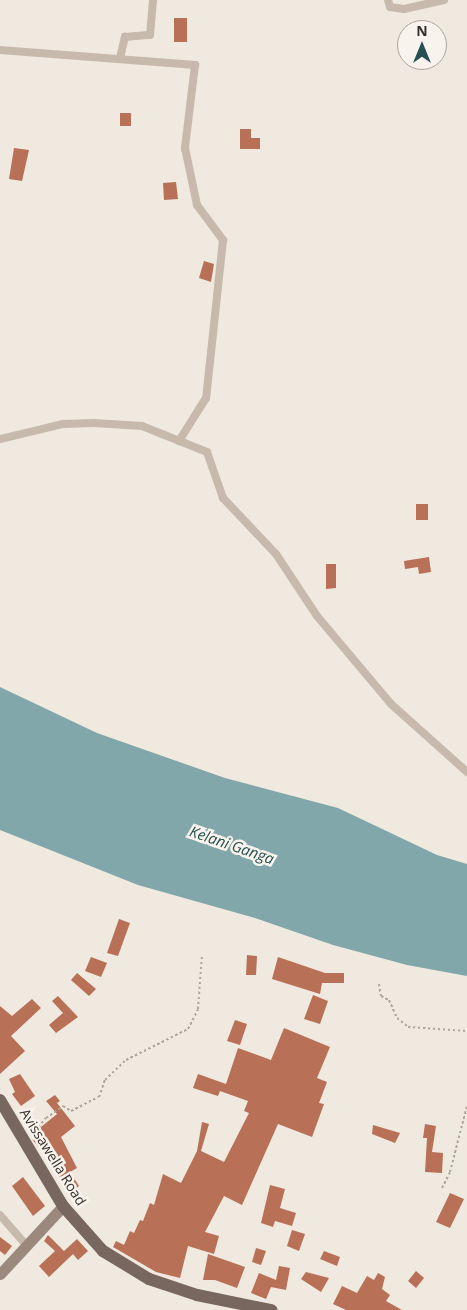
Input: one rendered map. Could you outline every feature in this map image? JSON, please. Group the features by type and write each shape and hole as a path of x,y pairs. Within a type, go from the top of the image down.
{"main road":[{"name":"Avissawella Road","path":"0,1100 63,1206 103,1251 149,1279 197,1295 271,1310"},
{"path":"0,1274 25,1244 63,1206"}],"street":[{"path":"120,58 125,37 150,35 153,0"},
{"path":"388,0 390,7 404,9 444,0"},
{"path":"0,50 195,65 185,148 197,205 223,240 206,398 179,442"},
{"path":"0,439 63,424 94,423 142,426 207,452 223,498 276,554 317,616 391,704 467,772"},
{"path":"0,1215 25,1244"}],"path":[{"path":"26,1144 46,1118 63,1106 71,1111 100,1097 105,1080 126,1060 188,1029 198,1008 202,955"},
{"path":"378,984 380,996 389,1000 398,1018 408,1027 467,1030"},
{"path":"442,1188 450,1172 467,1106"}],"water":[{"name":"Kelani Ganga","path":"0,687 97,733 225,778 338,808 437,855 467,864 467,976 407,965 333,945 255,918 138,885 0,830"}],"building":[{"path":"174,18 187,18 187,42 174,42"},
{"path":"120,113 131,113 131,126 120,126"},
{"path":"240,129 251,129 251,138 260,138 260,149 240,149"},
{"path":"14,148 29,150 22,181 9,179"},
{"path":"176,182 178,199 164,200 163,183"},
{"path":"204,261 214,264 211,282 199,278"},
{"path":"416,504 428,504 428,520 416,520"},
{"path":"429,557 431,572 419,574 418,567 405,569 404,561"},
{"path":"326,564 336,564 336,588 326,589"},
{"path":"119,919 130,923 118,956 107,953"},
{"path":"247,955 257,956 256,975 246,975"},
{"path":"91,957 107,963 101,977 85,971"},
{"path":"278,957 325,973 344,973 344,983 322,983 320,994 272,979"},
{"path":"77,973 96,989 89,996 71,980"},
{"path":"313,995 328,1001 320,1024 304,1019"},
{"path":"58,996 78,1017 56,1033 49,1025 63,1013 52,1001"},
{"path":"32,999 41,1008 11,1036 25,1051 0,1074 0,1006 12,1016"},
{"path":"235,1020 247,1024 240,1045 227,1041"},
{"path":"284,1028 330,1047 317,1078 327,1082 319,1103 324,1104 312,1137 278,1124 242,1205 224,1196 205,1232 219,1236 214,1254 188,1246 180,1278 156,1272 113,1247 116,1241 124,1245 130,1231 134,1233 140,1220 143,1221 150,1203 154,1205 163,1174 181,1183 197,1151 202,1122 209,1124 201,1151 224,1162 249,1113 244,1111 248,1101 220,1091 218,1096 193,1088 198,1074 226,1084 238,1048 271,1060"},
{"path":"20,1074 35,1096 21,1106 12,1094 15,1092 9,1079"},
{"path":"55,1095 60,1101 57,1103 75,1126 61,1137 77,1168 70,1172 79,1186 72,1191 61,1176 59,1177 47,1154 38,1147 33,1140 36,1138 22,1121 31,1114 41,1127 57,1114 46,1101"},
{"path":"425,1124 436,1126 432,1152 443,1153 442,1173 425,1172 427,1138 423,1138"},
{"path":"373,1125 400,1133 395,1143 372,1134"},
{"path":"23,1177 45,1206 33,1216 12,1186"},
{"path":"270,1185 285,1189 280,1208 296,1213 292,1226 275,1221 273,1227 261,1223"},
{"path":"450,1193 464,1199 450,1228 436,1222"},
{"path":"292,1230 305,1234 299,1251 287,1246"},
{"path":"48,1235 64,1251 77,1239 88,1251 78,1260 73,1254 49,1277 39,1266 55,1251 44,1241"},
{"path":"0,1237 12,1246 5,1255 0,1251"},
{"path":"256,1248 266,1251 261,1265 252,1262"},
{"path":"324,1251 340,1257 337,1266 320,1259"},
{"path":"208,1254 245,1267 237,1288 215,1280 203,1280"},
{"path":"279,1266 290,1268 286,1290 271,1287 266,1299 251,1293 259,1273 276,1280"},
{"path":"416,1271 424,1278 416,1288 408,1281"},
{"path":"306,1272 329,1278 321,1292 301,1279"},
{"path":"378,1273 385,1277 382,1289 390,1295 386,1301 402,1310 346,1310 333,1304 342,1286 357,1293 367,1276 374,1280"}]}
